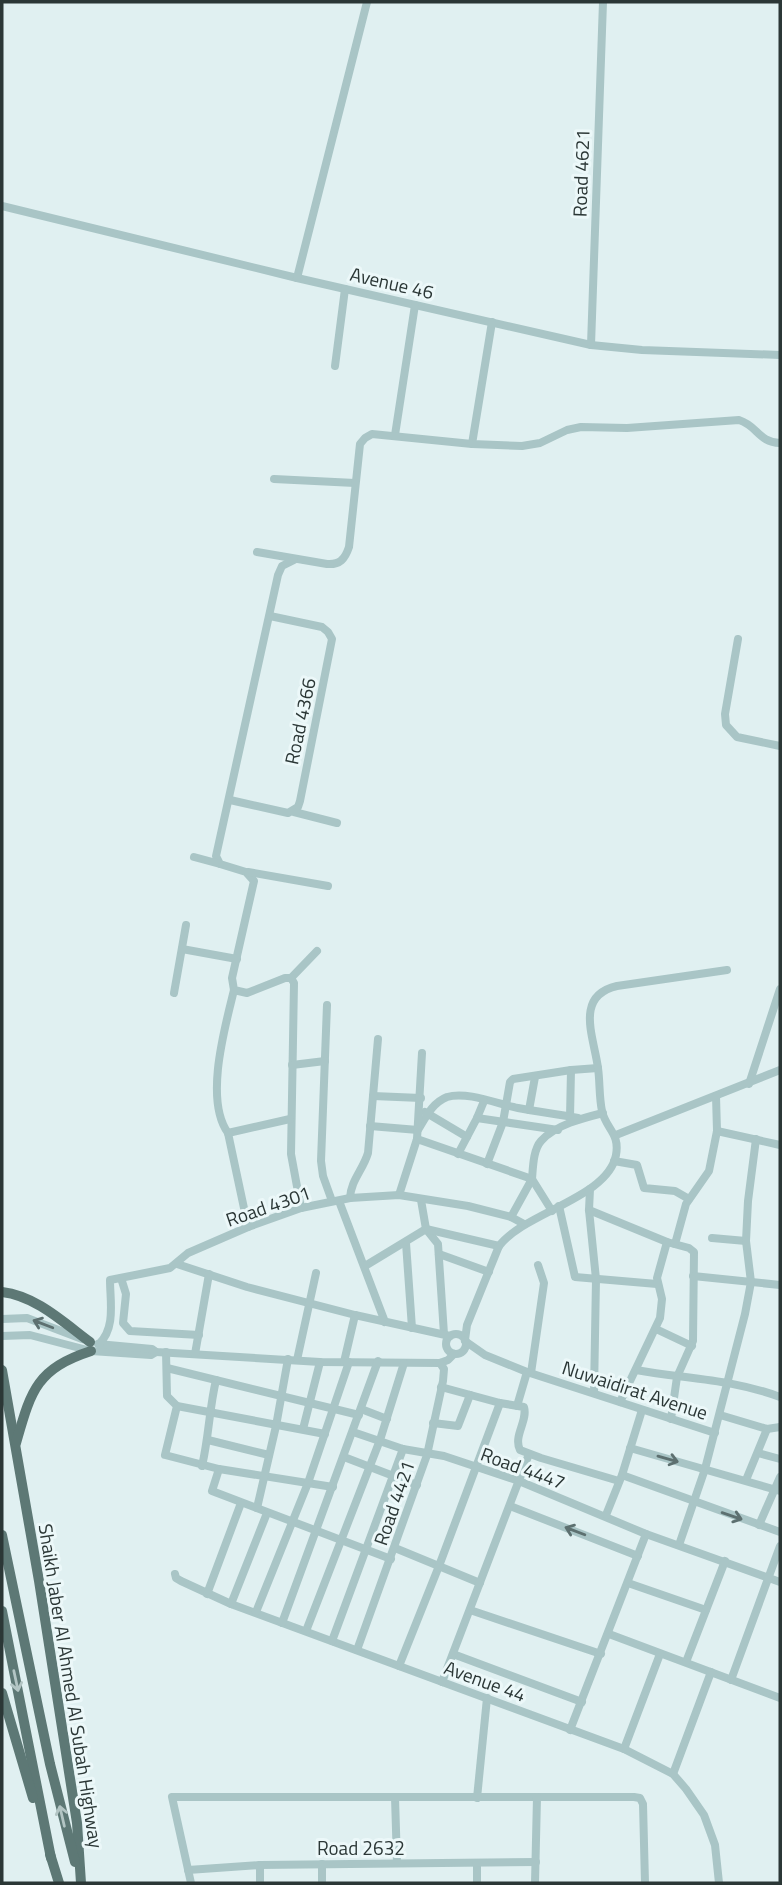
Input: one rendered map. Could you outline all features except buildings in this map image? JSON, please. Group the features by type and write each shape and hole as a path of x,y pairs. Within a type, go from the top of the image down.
{"main road":[{"path":"2,1292 22,1297 44,1308 93,1346 57,1364 42,1379 29,1404 15,1449"},
{"name":"Shaikh Jaber Al Ahmed Al Subah Highway","path":"2,1370 77,1823 81,1882"},
{"path":"2,1535 50,1764 81,1882"},
{"path":"2,1613 51,1858"},
{"path":"2,1693 59,1883"}],"street":[{"path":"297,278 367,2"},
{"name":"Road 4621","path":"591,345 603,2"},
{"name":"Avenue 46","path":"2,206 297,278 591,345 642,350 780,355"},
{"path":"335,366 345,289"},
{"path":"395,435 415,305"},
{"path":"472,444 492,322"},
{"path":"257,552 336,565 342,561 349,547 360,444 372,434 522,446 540,443 568,430 589,426 627,428 735,420 750,425 765,440 780,443"},
{"path":"274,479 355,483"},
{"path":"220,864 216,850 230,800 282,566 297,559"},
{"name":"Road 4366","path":"270,616 322,627 332,639 300,802 294,811"},
{"path":"738,639 725,714 728,731 737,737 780,746"},
{"path":"230,800 288,813 294,811 337,823"},
{"path":"194,857 246,872 328,886"},
{"path":"246,872 254,881 232,985 234,990 223,1041 217,1101 220,1119 228,1133 248,1227"},
{"path":"174,993 186,925"},
{"path":"182,949 237,958"},
{"path":"234,990 247,993 291,978 317,951"},
{"path":"2,1336 42,1337 151,1355 161,1352 320,1362 440,1363 466,1347 469,1320 499,1246 524,1224 590,1189 614,1161 616,1136 603,1113 590,1027 592,1005 597,995 606,989 727,971"},
{"path":"291,978 294,982 290,1119 293,1169 301,1208"},
{"path":"749,1084 780,989"},
{"path":"327,1005 321,1161 323,1176 365,1266 385,1322"},
{"path":"350,1198 353,1182 366,1159 378,1039"},
{"path":"399,1195 424,1111 421,1098 422,1054"},
{"path":"292,1065 325,1061"},
{"path":"487,1164 503,1122 510,1082 513,1079 598,1068"},
{"path":"571,1070 574,1117"},
{"path":"616,1136 779,1072"},
{"path":"529,1110 535,1077"},
{"path":"373,1096 421,1098"},
{"path":"424,1111 452,1096 574,1117 603,1113"},
{"path":"620,1402 648,1339 656,1329 662,1305 662,1293 657,1284 671,1243 689,1199 709,1171 717,1130 716,1096"},
{"path":"458,1154 484,1101"},
{"path":"424,1111 467,1137"},
{"path":"511,1217 532,1179 541,1140 574,1117"},
{"path":"477,1118 558,1130"},
{"path":"228,1133 290,1119"},
{"path":"370,1126 418,1135 458,1154 532,1179 556,1208 575,1277 657,1284"},
{"path":"717,1130 780,1145"},
{"path":"636,1370 677,1377 729,1381 751,1282 746,1241 756,1139"},
{"path":"614,1161 637,1165 644,1188 675,1191 689,1199"},
{"path":"590,1189 589,1210 596,1279 594,1393"},
{"name":"Road 4301","path":"93,1346 107,1335 110,1324 110,1280 170,1268 188,1253 301,1208 350,1198 399,1195 468,1206 511,1217 524,1224"},
{"path":"421,1200 426,1229 435,1238 439,1254 449,1351 457,1353"},
{"path":"589,1210 694,1252 692,1346 677,1377 671,1419"},
{"path":"365,1266 426,1229 499,1246"},
{"path":"712,1237 746,1241"},
{"path":"406,1243 412,1328"},
{"path":"439,1254 489,1272"},
{"path":"177,1264 355,1315 448,1338 461,1335 465,1341"},
{"path":"517,1406 529,1372 544,1283 538,1265"},
{"path":"257,1508 281,1396 310,1303 316,1273"},
{"path":"195,1354 209,1274"},
{"path":"693,1276 780,1284"},
{"path":"121,1278 125,1294 123,1323 130,1331 199,1335"},
{"path":"256,1612 326,1434 347,1362 355,1315"},
{"path":"2,1319 27,1318 93,1346"},
{"path":"425,1362 438,1356 448,1338 469,1320"},
{"path":"656,1329 692,1346"},
{"name":"Nuwaidirat Avenue","path":"465,1341 485,1355 529,1372 715,1433 729,1381 780,1396"},
{"path":"161,1352 167,1368 167,1396 177,1406 326,1434"},
{"name":"Nuwaidirat Avenue","path":"457,1353 485,1355"},
{"path":"303,1429 320,1362"},
{"path":"282,1623 379,1362"},
{"path":"306,1631 380,1440 404,1363"},
{"name":"Road 4421","path":"357,1650 427,1455 442,1387 444,1370 440,1363"},
{"path":"167,1368 387,1419"},
{"path":"202,1466 216,1380"},
{"path":"442,1387 500,1404 524,1407 526,1412 517,1446 529,1454 621,1478 780,1532"},
{"path":"433,1423 458,1426 470,1395"},
{"path":"399,1666 500,1404"},
{"path":"177,1406 165,1455 202,1466 332,1486"},
{"path":"606,1515 621,1478 642,1410"},
{"path":"720,1415 767,1429 780,1427"},
{"path":"746,1480 767,1429"},
{"name":"Road 4447","path":"353,1432 404,1449 444,1456 519,1481 606,1515 646,1534 780,1582"},
{"path":"679,1545 715,1433"},
{"path":"208,1440 269,1455"},
{"path":"630,1448 778,1490"},
{"path":"332,1641 404,1449"},
{"path":"758,1453 780,1459"},
{"path":"442,1682 529,1454"},
{"path":"344,1457 417,1485"},
{"path":"219,1469 212,1491 391,1559"},
{"path":"759,1525 778,1490 780,1477"},
{"path":"207,1594 241,1503"},
{"path":"510,1506 638,1556"},
{"path":"231,1604 267,1513"},
{"path":"570,1730 646,1534"},
{"path":"395,1548 481,1583"},
{"path":"731,1680 780,1549"},
{"path":"686,1662 725,1561"},
{"name":"Avenue 44","path":"176,1574 176,1578 181,1581 231,1604 624,1749 673,1773 704,1815 715,1845 719,1883"},
{"path":"628,1583 706,1610"},
{"path":"470,1610 601,1654"},
{"path":"609,1634 780,1698"},
{"path":"453,1654 582,1702"},
{"path":"624,1749 660,1654"},
{"path":"673,1773 710,1672"},
{"path":"477,1798 487,1698"},
{"path":"191,1883 172,1797 640,1798 643,1804 645,1883"},
{"path":"395,1797 397,1863"},
{"path":"535,1883 537,1797"},
{"name":"Road 2632","path":"188,1870 260,1864 536,1862"},
{"path":"477,1863 477,1883"},
{"path":"260,1864 260,1883"},
{"path":"322,1864 322,1883"}]}
